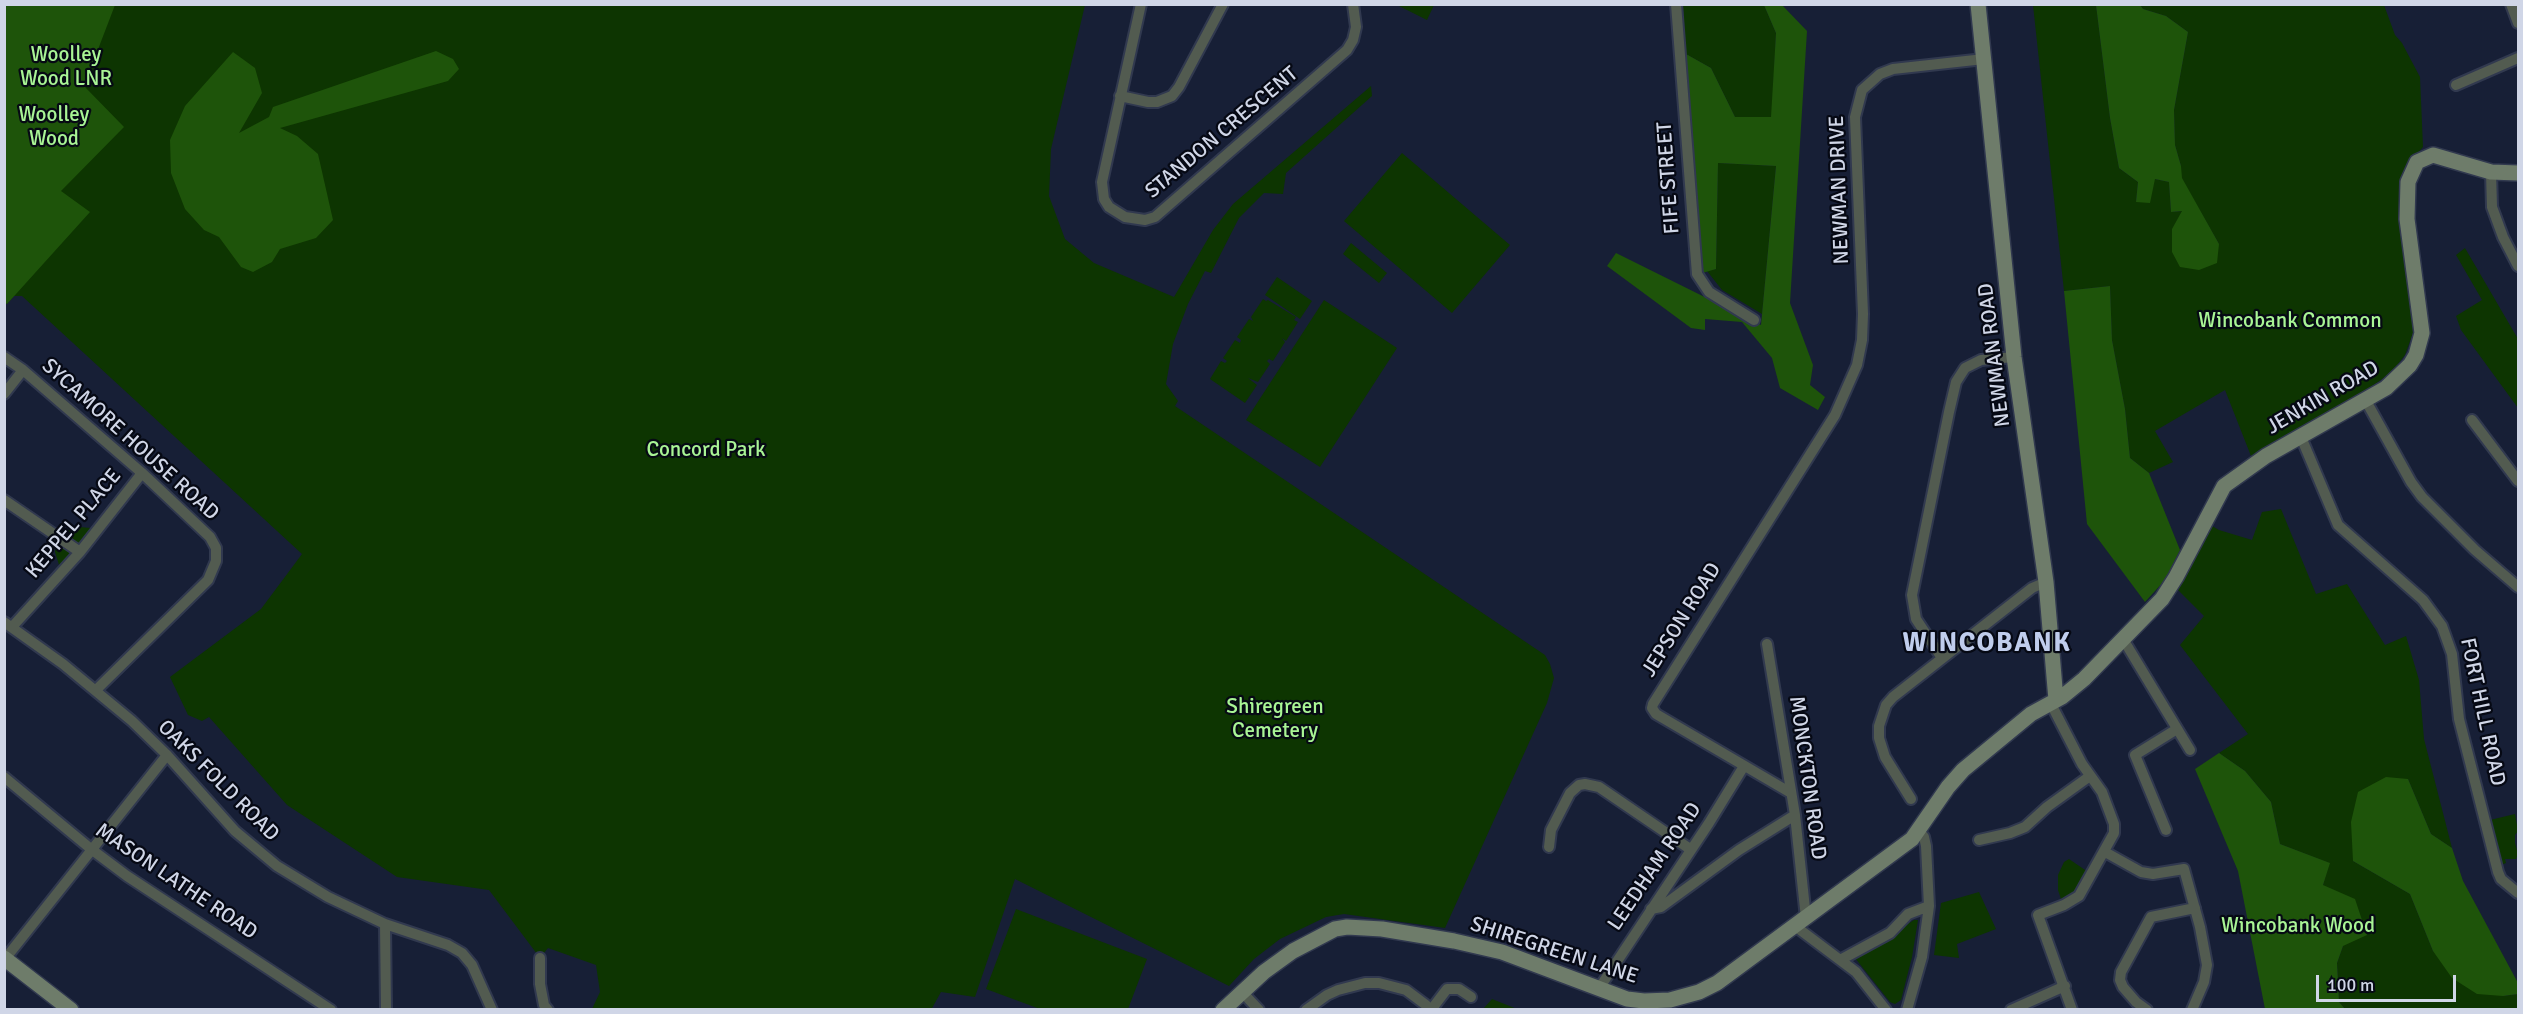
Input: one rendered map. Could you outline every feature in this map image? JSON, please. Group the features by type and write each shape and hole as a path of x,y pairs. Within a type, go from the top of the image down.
{"street":[{"name":"STANDON CRESCENT","path":"1140,4 1103,171 1102,191 1104,200 1117,213 1134,220 1155,217 1347,50 1353,40 1356,27 1353,4"},
{"path":"1120,96 1148,102 1157,102 1172,96 1223,4"},
{"name":"FIFE STREET","path":"1676,4 1697,274 1709,292 1754,320"},
{"name":"NEWMAN ROAD","path":"1978,4 2014,357 2046,582 2053,701"},
{"path":"2511,4 2518,23"},
{"path":"2456,85 2518,58"},
{"name":"NEWMAN DRIVE","path":"1835,415 1853,375 1862,339 1855,127 1857,103 1862,90 1880,74 1893,69 1984,59"},
{"name":"JENKIN ROAD","path":"1919,831 1954,778 2031,714 2070,692 2162,599 2224,486 2266,456 2366,400 2399,378 2410,365 2416,355 2422,333 2407,219 2408,182 2412,170 2423,158 2433,155 2491,172 2518,173"},
{"path":"2491,172 2492,207 2503,237 2518,266"},
{"name":"SYCAMORE HOUSE ROAD","path":"4,357 23,370 142,473 210,537 216,548 216,561 208,580 96,690"},
{"path":"1942,658 1916,618 1912,595 1956,382 1965,368 1981,360 2014,357"},
{"path":"4,394 23,370"},
{"path":"2366,400 2411,482 2422,497 2516,581"},
{"name":"JEPSON ROAD","path":"1791,793 1656,714 1652,708 1835,415"},
{"path":"2472,420 2518,481"},
{"name":"FORT HILL ROAD","path":"2301,437 2338,525 2423,600 2442,626 2452,654 2459,719 2498,872 2501,879 2518,893"},
{"name":"KEPPEL PLACE","path":"8,625 80,552 142,473"},
{"path":"4,500 80,552"},
{"path":"1911,799 1885,757 1879,738 1879,726 1886,705 2031,588 2046,582"},
{"name":"OAKS FOLD ROAD","path":"8,625 96,690 167,755 235,831 277,866 328,897 385,924 462,952 472,965 492,1010"},
{"path":"2123,639 2190,750"},
{"name":"MONCKTON ROAD","path":"1767,644 1795,815 1801,922"},
{"path":"2053,701 2065,733 2102,792 2114,824 2114,833 2105,852 2079,896 2064,905 2038,915 2072,1010"},
{"path":"2166,830 2135,755 2177,729"},
{"path":"71,1010 5,958 167,755"},
{"name":"LEEDHAM ROAD","path":"1598,990 1744,766"},
{"path":"1979,840 2025,827 2054,801 2090,776"},
{"name":"MASON LATHE ROAD","path":"4,777 91,849 331,1010"},
{"path":"1549,847 1551,830 1570,793 1574,788 1585,784 1599,787 1690,849"},
{"path":"1651,909 1660,907 1739,850 1795,815"},
{"path":"1907,1010 1922,957 1929,906 1926,846 1924,837 1919,831"},
{"name":"SHIREGREEN LANE","path":"1223,1010 1293,951 1335,929 1347,927 1382,929 1502,952 1643,1005 1670,1000 1699,992 1717,983 1919,831"},
{"path":"2105,852 2141,872 2152,874 2184,869 2207,965 2204,982 2192,1010"},
{"path":"1842,959 1890,933 1908,914 1929,906"},
{"path":"2147,1010 2136,1002 2123,987 2120,980 2121,972 2151,917 2195,908"},
{"path":"1801,922 1812,940 1842,959 1856,972 1886,1010"},
{"path":"385,924 386,1010"},
{"path":"540,958 540,984 544,1005 548,1010"},
{"path":"1306,1010 1338,990 1365,983 1379,983 1406,990 1426,1005 1429,1010 1447,989 1459,989 1471,997"},
{"path":"2011,1010 2065,986"},
{"path":"1242,992 1259,1010"}],"green space":[{"path":"1397,4 1434,5 1427,20"},
{"name":"Concord Park","path":"4,5 1085,5 1051,149 1049,196 1065,239 1094,263 1174,297 1213,230 1233,204 1371,86 1372,96 1286,173 1283,194 1264,193 1239,218 1211,273 1205,271 1188,304 1173,344 1166,384 1178,401 1175,406 1545,655 1550,664 1554,678 1547,703 1445,928 1344,914 1326,917 1280,939 1254,959 1229,986 1015,879 975,997 941,992 931,1010 592,1009 600,992 596,965 548,948 540,958 489,890 397,877 287,805 209,717 202,721 188,715 170,677 261,609 302,554 22,296 14,296 7,304 5,302"},
{"name":"Woolley Wood","path":"4,5 115,5 84,86 124,127 61,191 90,212 7,304 4,302"},
{"path":"1683,5 1764,5 1776,33 1772,117 1735,117 1711,68 1686,54"},
{"path":"1764,5 1782,5 1807,31 1790,303 1813,365 1810,385 1825,397 1818,410 1780,388 1772,358 1742,322 1705,319 1705,330 1691,328 1607,266 1616,253 1761,325 1776,166 1718,163 1716,269 1699,274 1686,54 1711,68 1735,117 1771,117 1776,33"},
{"name":"Wincobank Common","path":"2033,5 2096,5 2110,118 2119,168 2138,182 2136,202 2155,179 2169,182 2171,212 2182,211 2219,244 2181,178 2181,166 2175,145 2174,110 2188,32 2166,16 2143,9 2140,5 2384,5 2395,35 2402,43 2420,77 2423,147 2409,163 2413,333 2405,355 2391,373 2359,395 2251,456 2225,390 2155,431 2173,462 2149,473 2130,458 2125,409 2112,340 2110,286 2064,291"},
{"path":"2096,5 2140,5 2143,9 2166,16 2188,32 2174,110 2175,145 2182,178 2219,244 2217,263 2199,270 2180,267 2172,252 2172,229 2182,211 2171,212 2169,182 2155,179 2150,203 2136,202 2138,182 2119,168 2110,118"},
{"path":"436,51 453,59 459,69 448,81 280,128 297,136 318,154 333,220 316,238 280,249 272,262 253,272 241,267 219,237 204,230 185,209 171,173 170,140 185,106 233,52 255,68 262,93 239,133 269,117 273,107"},
{"path":"1402,153 1510,245 1452,313 1344,221"},
{"path":"1718,163 1776,166 1762,314 1722,290 1707,271 1716,269"},
{"path":"1351,243 1387,273 1379,283 1343,254"},
{"path":"2465,248 2518,339 2518,408 2461,330 2456,316 2482,300 2456,255"},
{"path":"1277,277 1312,301 1300,319 1265,295"},
{"path":"2110,286 2112,340 2125,409 2130,458 2149,473 2180,550 2165,580 2145,602 2087,524 2064,291"},
{"path":"1263,299 1296,317 1294,320 1298,322 1286,341 1282,338 1285,342 1273,361 1269,359 1267,361 1270,364 1258,382 1248,378 1257,385 1245,403 1210,379 1221,361 1225,363 1227,361 1223,358 1235,340 1240,343 1241,340 1237,337 1249,319 1253,321 1251,317"},
{"path":"1324,300 1397,348 1320,467 1246,420"},
{"path":"2281,509 2316,594 2347,584 2385,645 2406,636 2419,680 2424,739 2452,848 2431,834 2408,779 2353,861 2410,894 2433,951 2503,996 2518,994 2518,1009 2345,1009 2339,1002 2337,963 2343,946 2323,885 2329,863 2280,844 2271,802 2245,771 2219,753 2248,734 2180,645 2204,616 2177,589 2207,523 2219,530 2252,540 2262,512"},
{"path":"79,527 91,528 60,568 55,544 59,536 67,530"},
{"name":"Wincobank Wood","path":"2219,753 2245,771 2271,802 2280,844 2330,863 2323,885 2355,899 2367,935 2343,946 2337,963 2339,1002 2345,1009 2265,1009 2238,871 2195,769"},
{"path":"2386,777 2408,779 2431,834 2452,848 2463,881 2518,983 2518,994 2503,996 2477,994 2452,978 2433,951 2410,894 2353,861 2351,822 2358,792"},
{"path":"2515,814 2518,831 2515,835 2515,843 2518,854 2516,859 2505,859 2506,863 2501,865 2490,820"},
{"path":"2069,859 2088,872 2081,886 2070,896 2061,899 2058,890 2058,875 2064,862"},
{"path":"1979,892 1996,929 1957,944 1959,958 1934,955 1941,903"},
{"path":"1016,909 1147,959 1128,1009 1040,1009 986,989"},
{"path":"1914,920 1918,920 1912,957 1901,1000 1895,1004 1890,1002 1855,958"},
{"path":"1492,999 1517,1009 1483,1009"}],"district":[{"name":"WINCOBANK","path":"1987,644"}],"park label":[{"name":"Woolley Wood LNR","path":"66,67"},
{"name":"Shiregreen Cemetery","path":"1275,719"}]}
